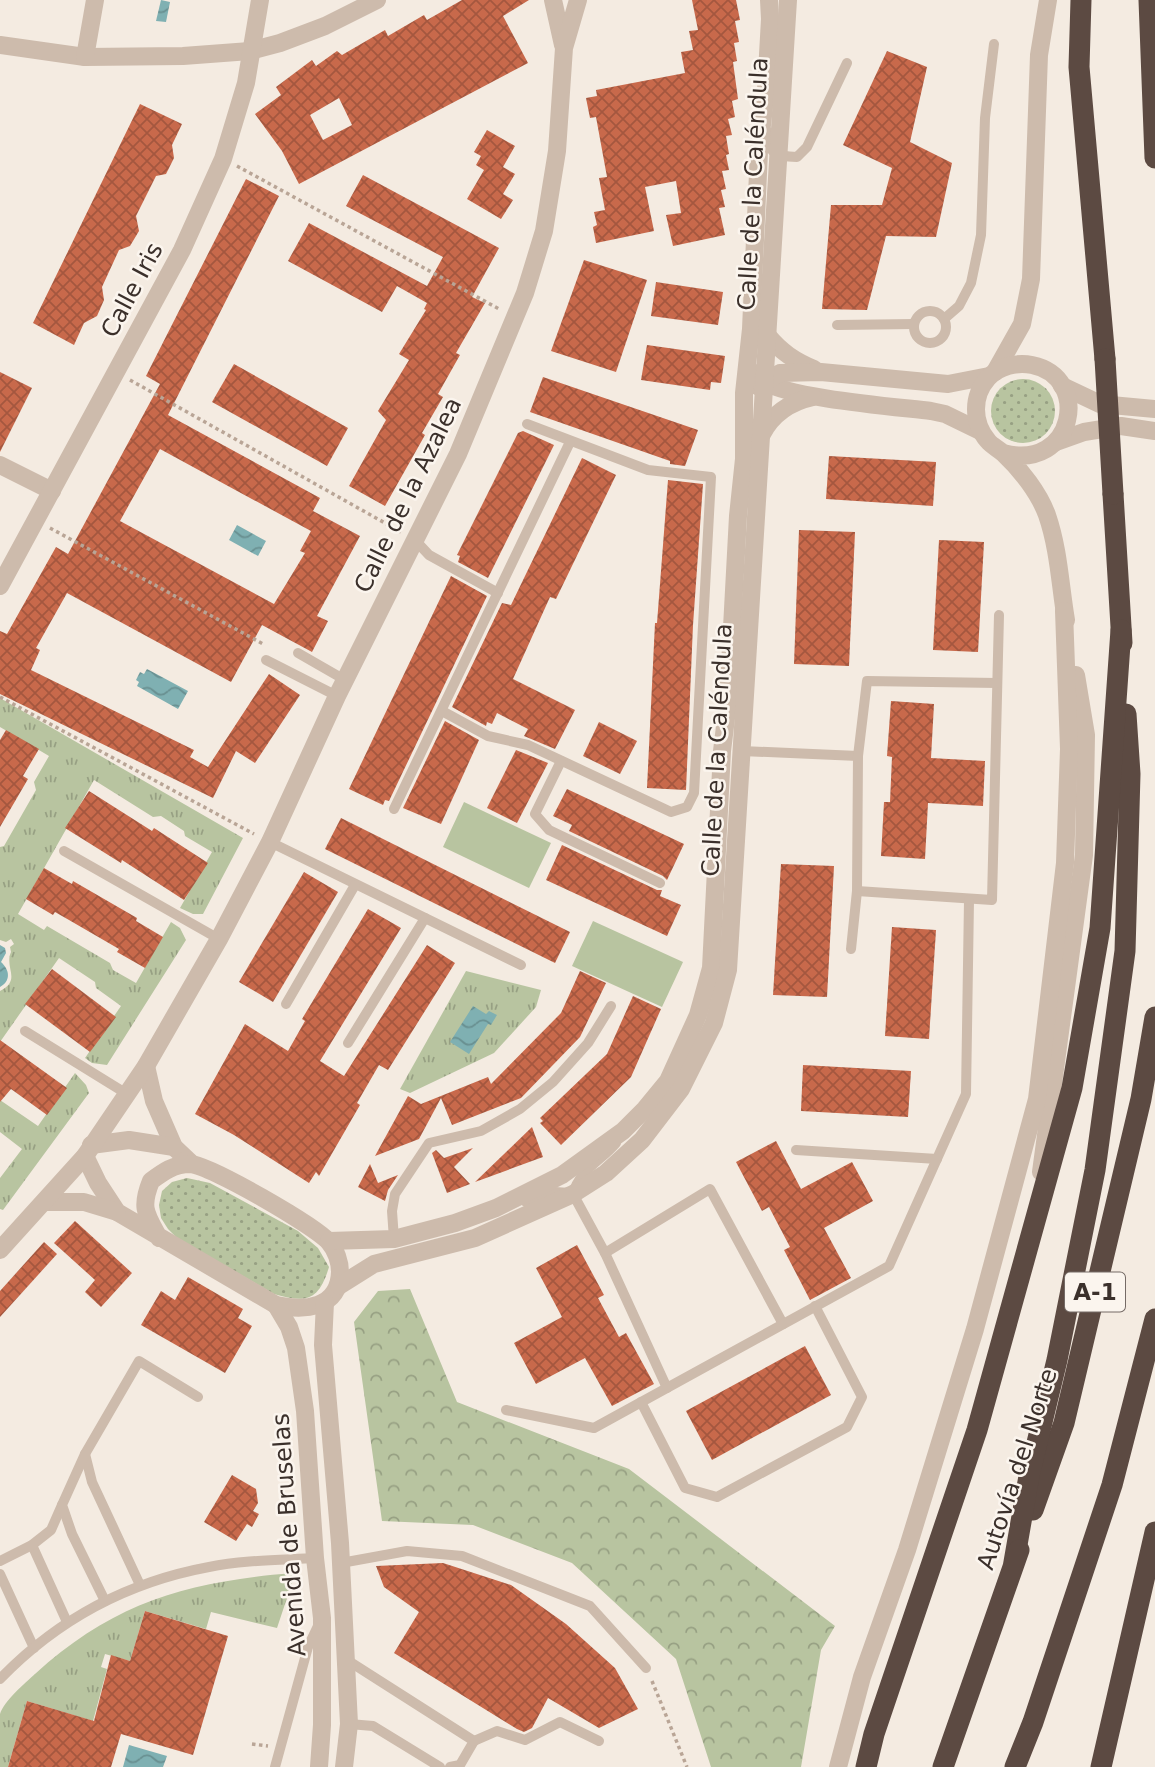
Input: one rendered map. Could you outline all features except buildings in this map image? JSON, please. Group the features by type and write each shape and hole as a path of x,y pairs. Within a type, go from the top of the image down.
{"highway":[{"path":"1014,1562 1029,1476 1095,1170 1125,951 1130,774 1105,359 1079,67 1081,0"},
{"path":"1149,0 1155,159"},
{"path":"866,1767 874,1734 977,1430 1072,1088 1100,928 1121,630"},
{"name":"Autovía del Norte","path":"943,1767 1064,1423 1141,1099 1155,1017"},
{"name":"A-1","path":"1015,1767 1112,1485 1155,1319"},
{"path":"1101,1767 1155,1532"}],"street":[{"path":"85,57 95,0"},
{"name":"Calle Iris","path":"0,586 182,250 223,159 246,83 260,0"},
{"path":"0,45 85,57 183,56 250,51 325,26 377,0"},
{"name":"Calle de la Azalea","path":"553,0 564,48"},
{"name":"Calle de la Azalea","path":"1,1247 45,1202 88,1150 146,1066 219,939 270,842 341,688 458,454 515,317 544,231 557,151 564,48 578,0"},
{"name":"Calle de la Caléndula","path":"326,1301 339,1286 374,1264 475,1238 573,1194 606,1173 649,1133 681,1089 714,1023 728,970 742,751 752,438 744,393 760,332 756,234 759,151 771,19 769,0"},
{"name":"Calle de la Caléndula","path":"328,1241 394,1238 455,1223 496,1208 562,1175 623,1131 668,1081 698,1015 711,968 722,751 752,438 763,381 755,366 779,156 788,0"},
{"path":"838,1767 862,1677 907,1550 975,1329 1037,1099 1065,863 1069,749 1064,611 1058,554 1046,513 1031,486 980,431 976,402 981,388 1022,324 1031,279 1040,55 1048,0"},
{"path":"760,332 796,361 821,372"},
{"path":"763,381 780,373 821,372 948,384 992,374 1015,364 1037,366 1056,377 1062,386 1069,409 1063,432 1056,442"},
{"path":"763,381 781,389 817,396 945,414 980,431"},
{"path":"1062,386 1100,404 1155,409"},
{"path":"752,438 780,411 800,400 817,396"},
{"path":"1003,453 1031,456 1056,442 1084,432 1121,426 1155,431"},
{"path":"0,465 52,491"},
{"path":"1033,1224 1084,855 1086,735 1064,611"},
{"path":"146,1066 154,1101 174,1147 192,1164"},
{"path":"117,1212 98,1183 88,1150 129,1140 174,1147"},
{"path":"159,1238 144,1206 151,1181 176,1166 192,1164 214,1171 311,1228 328,1241 336,1253 340,1268 339,1286"},
{"path":"45,1202 84,1202 117,1212 276,1305 295,1309 311,1308 326,1301"},
{"name":"Avenida de Bruselas","path":"326,1301 323,1345 347,1660 349,1724 344,1767"},
{"name":"Avenida de Bruselas","path":"276,1305 289,1326 296,1348 305,1411 322,1618 322,1725 319,1767"}],"lane":[{"path":"944,319 959,306 971,284 981,235 985,118 994,44"},
{"path":"756,234 764,172 779,156 797,157 807,147 847,63"},
{"path":"766,90 768,144 779,156"},
{"path":"927,311 937,312 944,319 945,330 935,342 919,339 914,330 918,315 927,311"},
{"path":"837,325 914,324"},
{"path":"442,711 488,736 528,745 671,812 687,807 694,793 711,477 648,470 527,424"},
{"path":"394,809 570,442"},
{"path":"414,539 429,555 498,593"},
{"path":"857,891 992,900 999,615"},
{"path":"298,653 341,688"},
{"path":"266,660 341,688"},
{"path":"851,949 857,891 858,756 867,681 997,682"},
{"path":"728,702 733,739 742,751"},
{"path":"717,833 731,763 742,751 858,756"},
{"path":"561,761 535,814 549,830 660,883"},
{"path":"270,842 521,965"},
{"path":"64,851 219,939"},
{"path":"286,1004 355,885"},
{"path":"506,1410 594,1428 890,1266 966,1094 969,900"},
{"path":"348,1043 425,918"},
{"path":"394,1238 392,1211 395,1194 429,1143 481,1131 520,1108 553,1082 588,1044 611,1006"},
{"path":"25,1031 127,1094"},
{"path":"573,1194 576,1183 583,1174 608,1153 623,1131"},
{"path":"796,1150 937,1159"},
{"path":"605,1253 710,1189 783,1324"},
{"path":"455,1223 555,1192 566,1191 573,1194 605,1253 667,1388"},
{"path":"641,1402 685,1488 717,1497 847,1427 862,1397 816,1306"},
{"path":"0,1562 32,1545 51,1530 85,1454 139,1361 198,1397"},
{"path":"85,1454 92,1482 140,1586"},
{"path":"62,1505 72,1534 105,1601"},
{"path":"32,1545 67,1622"},
{"path":"341,1563 407,1551 462,1556 590,1606 646,1668"},
{"path":"2,1671 67,1622 140,1586 209,1567 315,1558"},
{"path":"0,1574 34,1648"},
{"path":"275,1767 308,1647 322,1618"},
{"path":"347,1660 474,1741"},
{"path":"450,1767 460,1765 474,1741 497,1731 525,1740 560,1722 599,1741"},
{"path":"349,1724 373,1726 440,1767"}],"path":[{"path":"223,159 515,317"},
{"path":"116,372 414,539"},
{"path":"36,520 268,647"},
{"path":"0,696 270,842"},
{"path":"646,1668 687,1767"}],"green space":[{"path":"1023,379 1035,381 1046,388 1053,399 1053,423 1046,434 1035,441 1023,443 1011,441 1000,434 993,423 991,411 993,399 1000,388 1011,381"},
{"path":"0,698 243,838 203,914 193,914 180,908 212,852 185,836 184,831 161,816 153,817 94,780 18,914 44,930 47,926 110,963 113,970 136,983 171,922 180,928 186,940 107,1065 92,1063 85,1058 121,1006 96,988 95,982 59,958 0,1042 0,991 10,983 10,947 14,944 11,939 6,942 0,940 0,847 4,846 36,790 34,782 49,756 0,727"},
{"path":"464,802 551,843 529,888 443,847"},
{"path":"593,921 683,962 662,1007 572,966"},
{"path":"466,971 541,990 536,1007 494,1053 410,1093 400,1089"},
{"path":"75,1073 86,1085 89,1093 3,1210 0,1209 0,1178 22,1149 0,1132 0,1100 38,1126"},
{"path":"187,1178 210,1183 298,1231 318,1248 329,1267 316,1293 303,1299 274,1294 177,1238 161,1218 159,1205 162,1191 172,1182"},
{"path":"410,1289 457,1402 629,1469 835,1626 821,1650 801,1767 711,1767 676,1659 572,1563 473,1525 382,1521 354,1322 378,1291"},
{"path":"292,1573 293,1580 277,1628 211,1612 206,1629 145,1611 130,1661 105,1654 101,1667 107,1669 93,1721 27,1701 8,1767 0,1767 0,1714 6,1704 15,1692 64,1649 94,1629 123,1613 185,1590 219,1582"}],"water":[{"path":"161,0 170,2 166,22 156,21"},
{"path":"237,525 266,541 258,556 229,540"},
{"path":"147,669 188,691 178,709 137,686 139,682 136,680 140,672 144,674"},
{"path":"0,945 5,948 6,953 1,962 8,975 6,982 0,987"},
{"path":"473,1006 486,1014 489,1011 497,1015 469,1054 450,1042"},
{"path":"129,1745 167,1756 163,1767 123,1767"}]}
